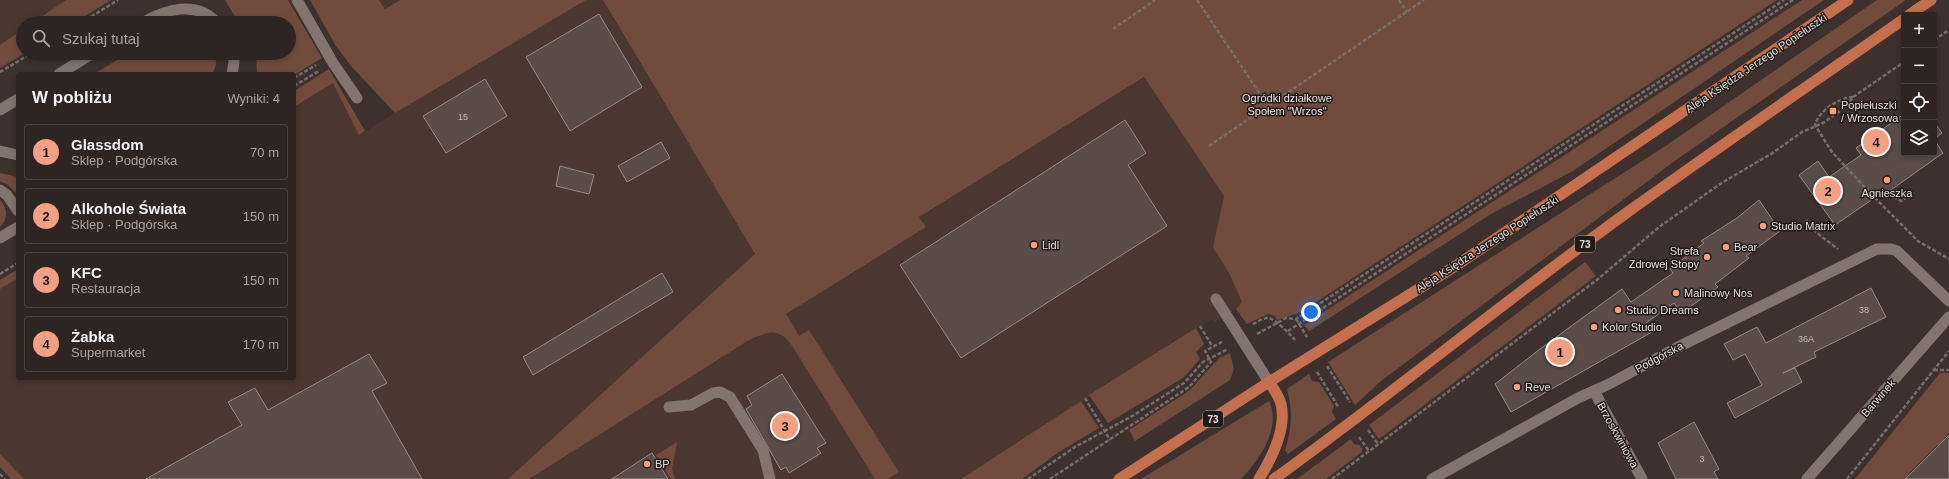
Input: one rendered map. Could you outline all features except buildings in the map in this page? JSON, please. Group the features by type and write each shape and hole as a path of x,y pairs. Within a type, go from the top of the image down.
{"main road":[{"name":"Aleja Księdza Jerzego Popiełuszki","path":"1119,479 1269,382 1457,265 1848,0"},
{"path":"1913,12 1931,0"},
{"name":"73","path":"1274,479 1350,424 1478,324 1624,215 1901,21"},
{"path":"1259,479 1269,462 1281,428 1281,405 1278,396 1269,382"}],"street":[{"path":"297,0 331,60 357,98"},
{"path":"153,16 160,12 180,6 199,8 212,16"},
{"path":"61,72 81,60"},
{"path":"232,72 234,60"},
{"path":"0,110 16,100"},
{"path":"0,151 16,155"},
{"path":"0,190 7,194 16,208"},
{"path":"0,238 16,228"},
{"name":"Podgórska","path":"1432,479 1578,398 1594,392 1680,346 1877,249 1892,249 1905,258 1949,301"},
{"path":"1216,299 1269,382"},
{"name":"Barwinek","path":"1807,479 1949,316"},
{"path":"669,408 688,406 716,392 724,393 730,397 763,450 770,479"},
{"name":"Brzoskwiniowa","path":"1594,392 1642,479"}],"path":[{"path":"92,16 118,0"},
{"path":"1113,29 1155,0"},
{"path":"1197,0 1268,106"},
{"path":"1399,0 1407,12"},
{"path":"1209,146 1424,0"},
{"path":"1256,334 1286,318 1296,319 1784,0"},
{"path":"1288,331 1793,0"},
{"path":"1937,38 1949,30"},
{"path":"0,72 20,60"},
{"path":"296,77 331,60"},
{"path":"296,85 331,60"},
{"path":"1332,479 1598,279 1659,226 1723,182 1759,162 1802,132 1823,123 1847,106 1853,97 1901,64"},
{"path":"1816,125 1823,112 1845,98 1853,97"},
{"path":"1816,125 1832,152 1873,196 1918,241 1949,259"},
{"path":"1873,196 1882,190 1901,201 1907,197"},
{"path":"1806,220 1826,242 1843,253"},
{"path":"0,274 16,264"},
{"path":"1249,327 1266,317 1271,318 1276,324 1288,331 1295,340"},
{"path":"1296,319 1305,333"},
{"path":"1200,326 1212,346"},
{"path":"1050,479 1189,387 1211,362 1205,351 1226,340"},
{"path":"1028,479 1075,448 1134,415 1184,383 1209,358 1229,349"},
{"path":"1847,479 1949,351"},
{"path":"1325,364 1353,407"},
{"path":"1315,370 1343,414"},
{"path":"1933,370 1949,370"},
{"path":"1085,398 1110,440"},
{"path":"1366,427 1378,444"},
{"path":"1356,434 1369,451"},
{"path":"0,474 5,479"}],"shaded area":[{"path":"0,0 66,0 42,16 16,16 16,34 0,45"},
{"path":"379,0 400,0 385,9"},
{"path":"586,0 603,0 755,254 508,479 24,479 0,454 0,289 16,279 16,380 296,380 296,106 333,83 360,135 386,118"},
{"path":"1145,77 1224,196 1213,247 1229,273 1242,302 1236,309 1214,322 1212,319 1196,328 961,479 510,479 786,314 925,227 918,217"}],"green space":[{"path":"66,0 111,0 85,16 42,16"},
{"path":"225,0 288,0 322,58 296,74 296,72 257,72 256,60 296,60 296,16 235,16"},
{"path":"310,0 379,0 385,9 400,0 586,0 395,113 351,66 336,46"},
{"name":"Ogródki działkowe Społem \"Wrzos\"","path":"603,0 1777,0 1301,312 1278,320 1273,315 1268,314 1247,324 1236,309 1242,302 1229,273 1213,247 1224,196 1144,77 919,217 926,227 786,314 799,336 809,330 899,472 888,479 875,479 791,344 781,335 776,333 767,333 749,340 529,479 508,479 755,254"},
{"path":"1802,0 1824,0 1573,171 1491,214 1309,331 1304,325"},
{"path":"1877,0 1906,0 1676,160 1381,381 1355,405 1328,362 1667,145"},
{"path":"16,34 16,58 0,68 0,45"},
{"path":"117,60 216,60 216,64 214,72 97,72"},
{"path":"329,69 365,131 359,135 333,83 296,106 296,90"},
{"path":"0,173 16,177 16,193 8,185 0,181"},
{"path":"0,200 6,210 6,217 0,227"},
{"path":"1585,262 1596,276 1379,439 1369,425"},
{"path":"16,270 16,279 0,289 0,280"},
{"path":"1196,328 1204,344 1196,352 1200,359 1183,378 1108,423 1089,395"},
{"path":"1230,353 1234,369 1230,380 1135,441 1129,430 1190,390 1219,358"},
{"path":"1940,373 1949,373 1949,433 1944,439 1946,442 1940,448 1937,445 1908,474 1909,479 1855,479"},
{"path":"1309,374 1312,381 1319,382 1334,406 1332,412 1336,419 1288,454 1285,450 1289,435 1291,412 1287,389"},
{"path":"1081,401 1099,428 1059,452 1022,479 961,479"},
{"path":"1269,401 1273,422 1271,433 1255,463 1241,479 1141,479"},
{"path":"1351,439 1354,444 1359,445 1362,448 1362,452 1326,479 1297,479"},
{"path":"677,442 672,469 675,479 671,479 656,455"},
{"path":"0,454 24,479 11,479 0,467"}],"place":[{"name":"Popiełuszki / Wrzosowa","path":"1833,111"},
{"name":"Żabka","path":"1876,142"},
{"name":"Agnieszka","path":"1887,180"},
{"name":"Alkohole Świata","path":"1828,191"},
{"name":"Studio Matrix","path":"1763,226"},
{"name":"Lidl","path":"1034,245"},
{"name":"Bear","path":"1726,247"},
{"name":"Strefa Zdrowej Stopy","path":"1707,257"},
{"name":"Malinowy Nos","path":"1676,293"},
{"name":"Studio Dreams","path":"1618,310"},
{"name":"Kolor Studio","path":"1594,327"},
{"name":"Glassdom","path":"1560,352"},
{"name":"Reve","path":"1517,387"},
{"name":"KFC","path":"785,426"},
{"name":"BP","path":"647,464"}]}
